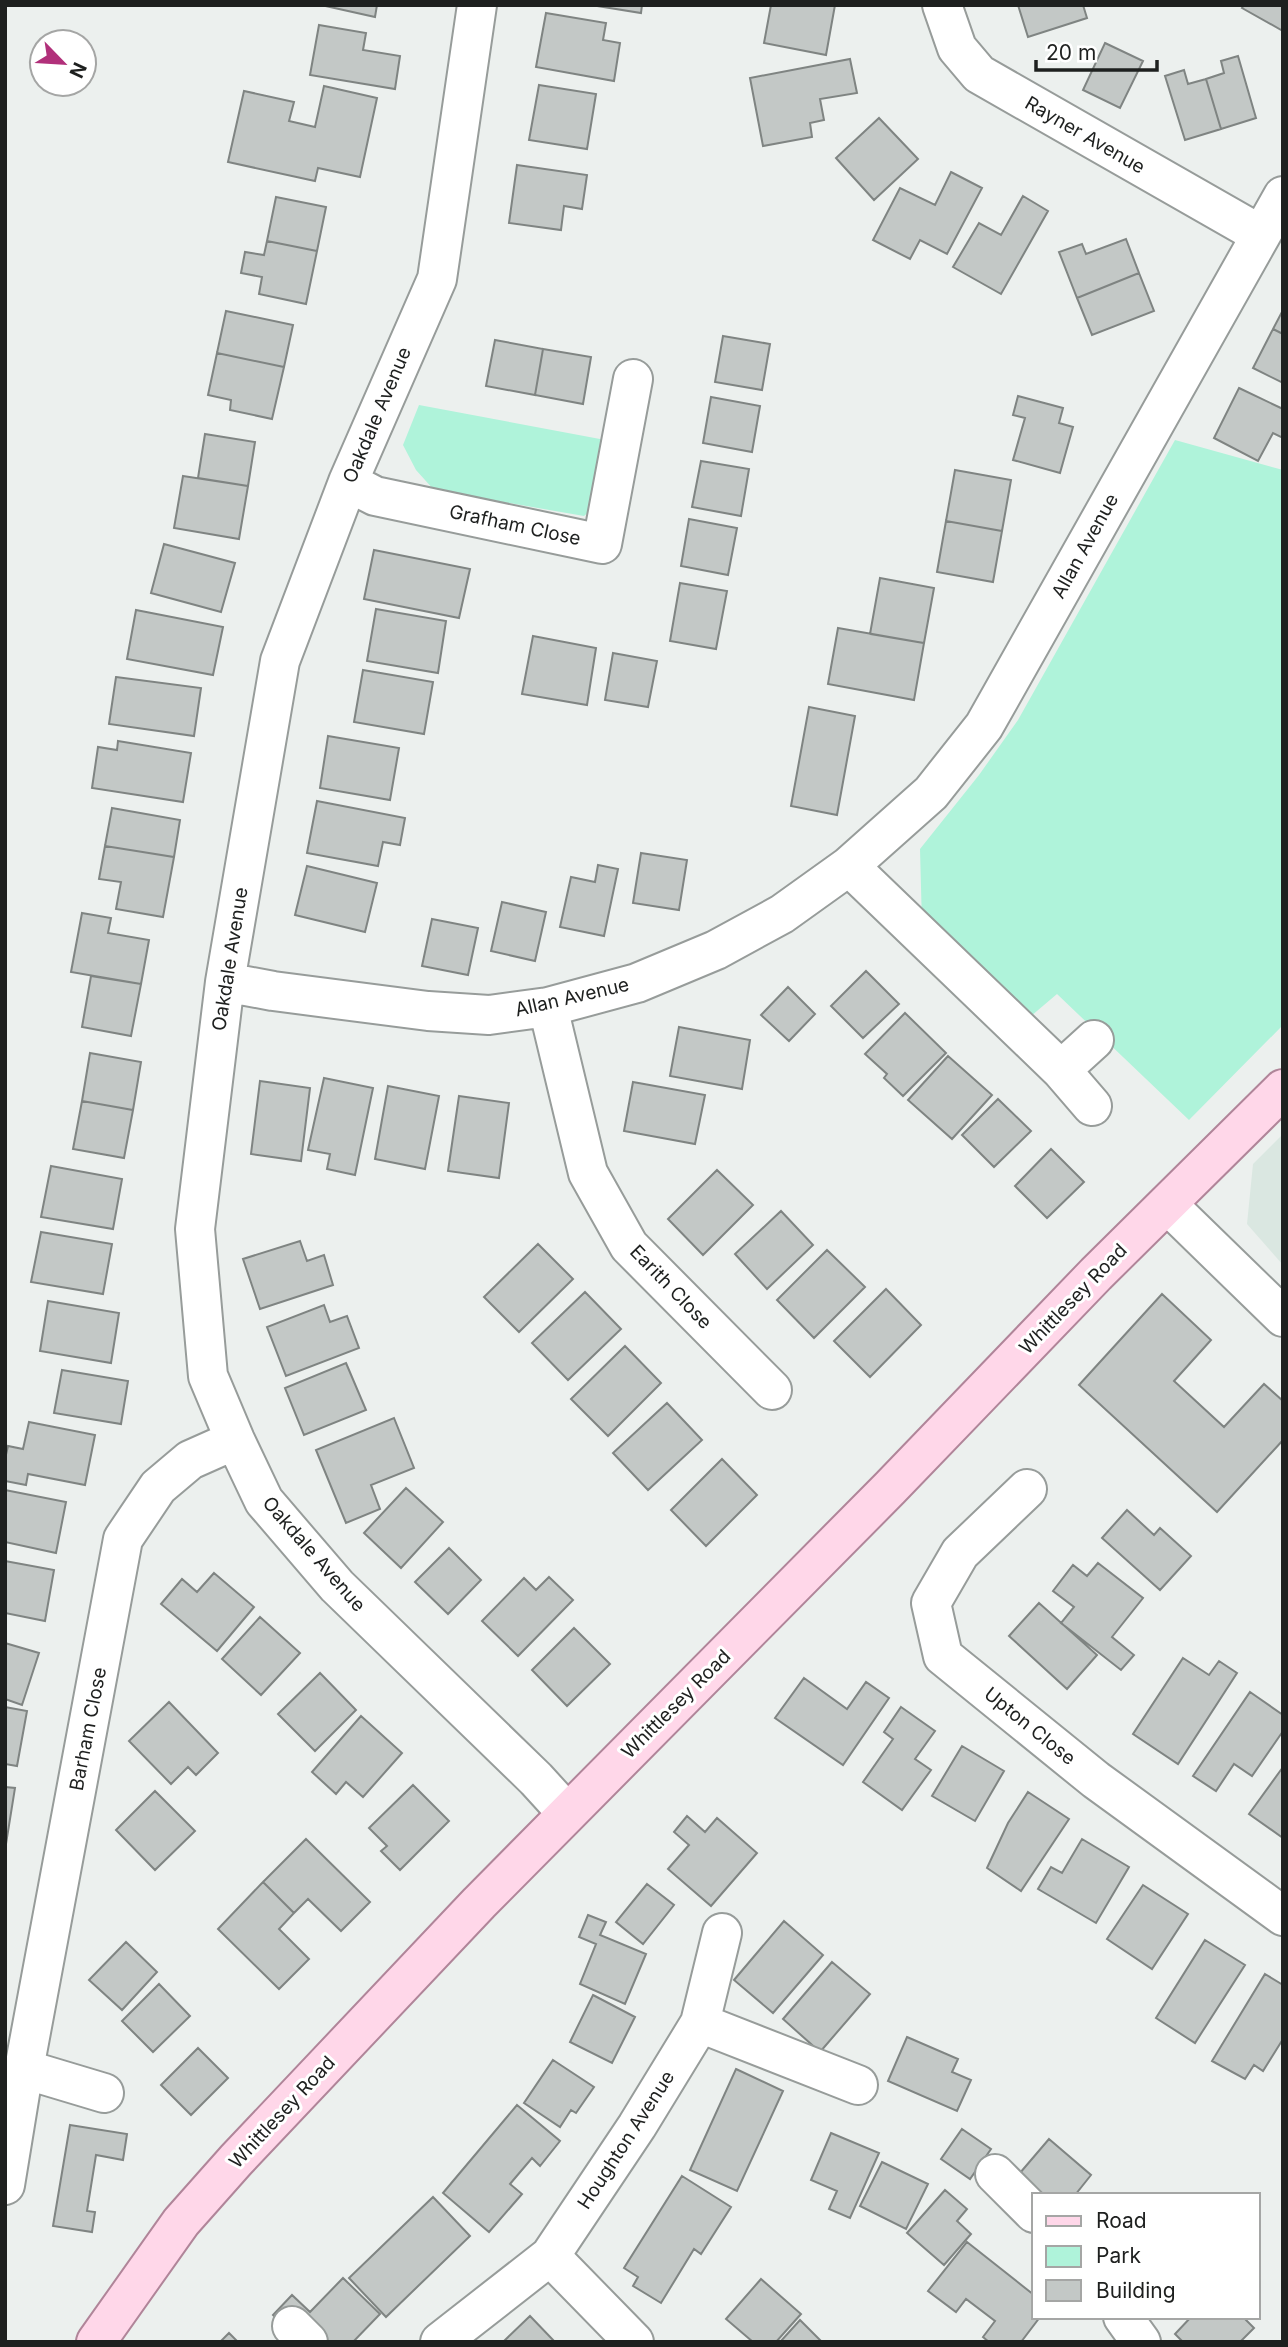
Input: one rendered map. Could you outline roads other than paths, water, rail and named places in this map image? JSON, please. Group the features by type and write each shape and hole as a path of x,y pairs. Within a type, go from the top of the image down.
{"main road":[{"name":"Whittlesey Road","path":"96,2342 181,2222 236,2160 567,1813 890,1489 1096,1274 1283,1089"}],"street":[{"name":"Oakdale Avenue","path":"477,5 436,279 348,482 280,661 225,982 195,1229 208,1376 234,1440 264,1501 337,1586 536,1779 567,1813"},
{"name":"Rayner Avenue","path":"942,5 957,48 979,74 1261,236"},
{"name":"Allan Avenue","path":"225,982 428,1011 489,1015 548,1007 637,983 716,950 782,914 849,866 932,793 984,726 1283,196"},
{"name":"Grafham Close","path":"348,482 375,496 602,544 633,379"},
{"path":"849,866 1061,1070 1092,1106"},
{"name":"Earith Close","path":"548,1007 588,1173 629,1246 772,1389"},
{"path":"1061,1070 1094,1040"},
{"path":"1168,1205 1279,1307"},
{"name":"Barham Close","path":"5,2185 24,2069 123,1539 158,1488 190,1461 234,1440"},
{"name":"Upton Close","path":"1027,1489 960,1553 931,1603 943,1656 1096,1780 1283,1916"},
{"name":"Houghton Avenue","path":"440,2342 550,2256 637,2126 700,2023 722,1933"},
{"path":"700,2023 858,2085"},
{"path":"24,2069 104,2093"},
{"path":"995,2174 1032,2211"},
{"path":"550,2256 634,2342"},
{"path":"1124,2319 1141,2342"}]}
